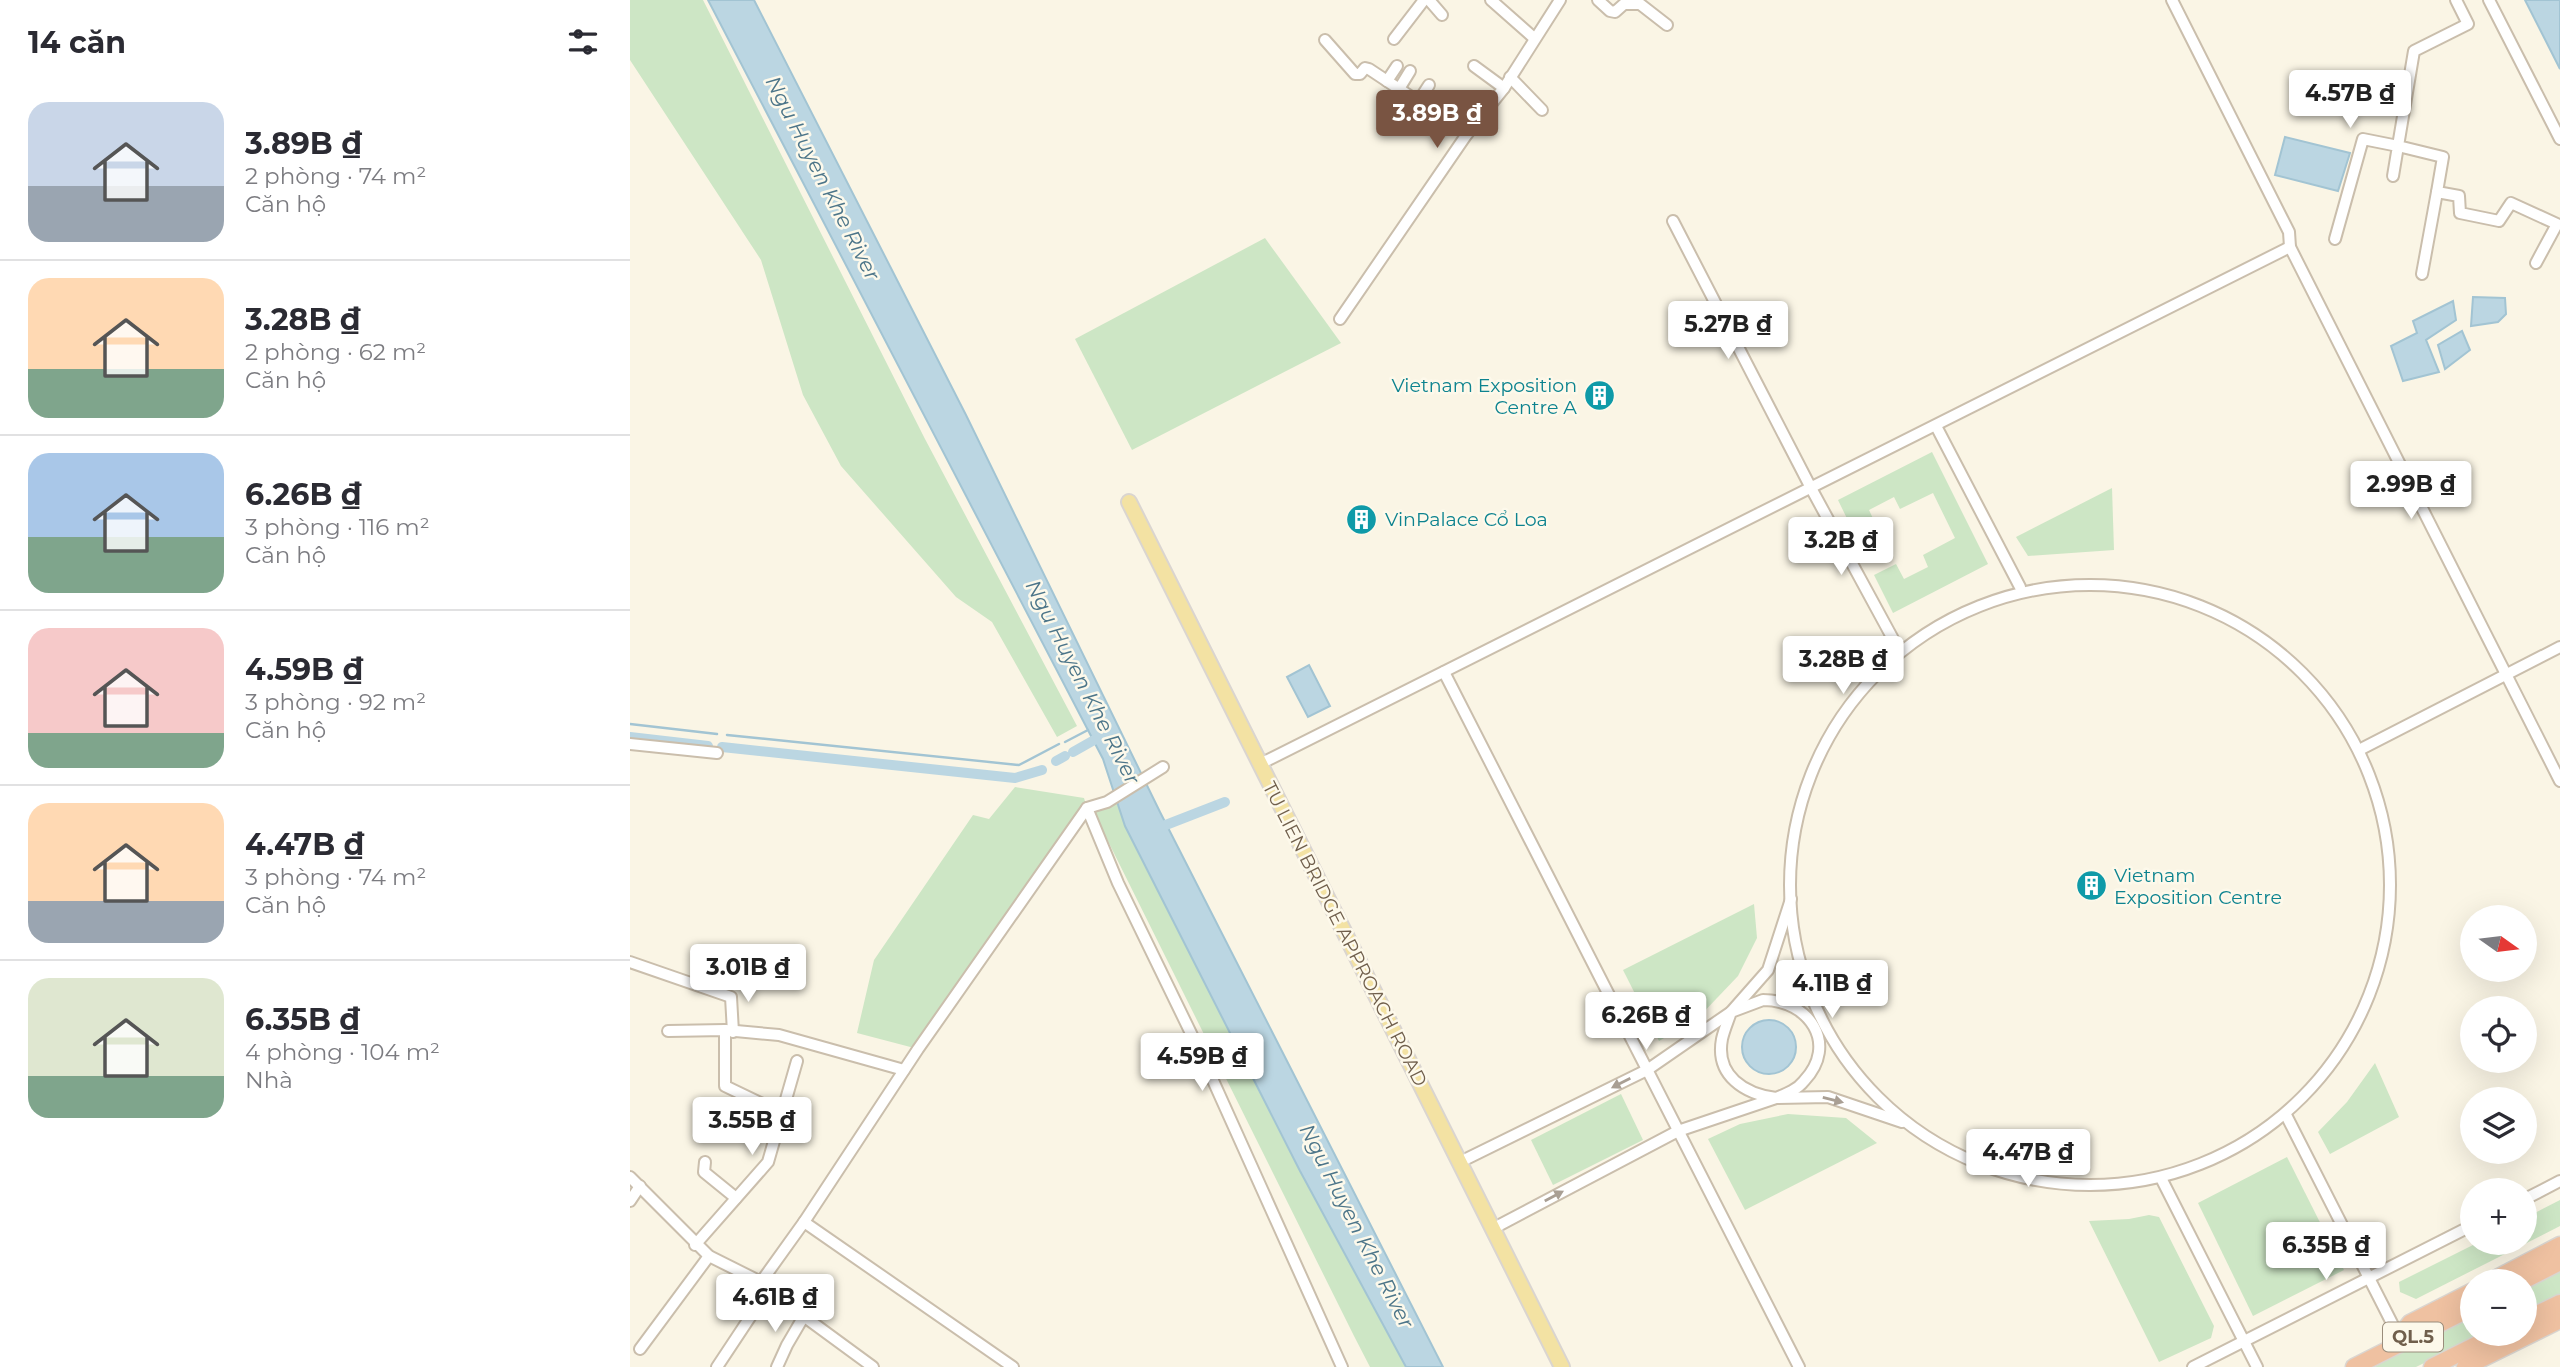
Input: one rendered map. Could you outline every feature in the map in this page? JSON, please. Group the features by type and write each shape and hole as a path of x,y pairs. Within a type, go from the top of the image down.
{"highway":[{"path":"2514,1269 2560,1245"},
{"path":"2537,1274 2560,1262"},
{"path":"2537,1314 2560,1303"},
{"name":"QL.5","path":"2354,1367 2460,1308"},
{"name":"QL.5","path":"2432,1367 2471,1359 2560,1320"},
{"name":"QL.5","path":"2471,1359 2485,1346"}],"main road":[{"name":"TU LIEN BRIDGE APPROACH ROAD","path":"1129,502 1562,1367"}],"street":[{"path":"1394,39 1427,0 1442,15"},
{"path":"1491,0 1534,38"},
{"path":"1340,319 1467,134 1504,88 1560,0"},
{"path":"1598,0 1615,12 1624,4 1640,4 1667,25"},
{"path":"2172,0 2289,232 2290,247 2560,781"},
{"path":"2393,176 2414,51 2468,23 2456,0"},
{"path":"2489,0 2560,139"},
{"path":"1325,40 1355,74 1360,74 1367,68 1467,134"},
{"path":"1387,81 1397,66"},
{"path":"1474,66 1504,88"},
{"path":"1399,89 1410,71"},
{"path":"1510,77 1542,110"},
{"path":"1418,102 1429,85"},
{"path":"2335,239 2363,139 2443,157 2422,274"},
{"path":"2437,192 2459,196 2460,213 2499,221 2511,203 2557,224 2536,262"},
{"path":"1674,220 1811,488 1899,650"},
{"path":"1260,764 2290,247"},
{"path":"1936,426 2020,587"},
{"path":"1494,1228 1678,1131 1776,1098 1803,1083 1812,1072 1818,1042 1814,1023 1798,958 1791,896 1794,842 1810,786 1832,741 1861,698 1899,650 1969,609 2020,587 2099,580 2199,610 2292,662 2363,748 2390,851 2390,904 2379,962 2360,1013 2336,1060 2309,1096 2253,1139 2161,1178 2092,1183 2055,1179 1994,1166 1953,1151 1912,1125 1867,1091 1814,1023 1793,1005 1779,1000 1763,1000 1731,1012"},
{"path":"2363,748 2560,647"},
{"path":"1444,672 1799,1367"},
{"path":"630,744 717,753"},
{"path":"717,1367 804,1222 904,1070 1087,808 1107,802 1163,767"},
{"path":"1087,808 1118,883 1208,1069 1342,1367"},
{"path":"1460,1162 1647,1070 1731,1012 1768,970 1791,896"},
{"path":"630,962 731,998 725,1086 781,1112"},
{"path":"1731,1012 1722,1040 1722,1055 1726,1069 1735,1082 1747,1091 1776,1098 1828,1097 1912,1125"},
{"path":"668,1031 729,1031 779,1035 904,1070"},
{"path":"695,1245 768,1162 797,1061"},
{"path":"2286,1115 2369,1278 2394,1343"},
{"path":"705,1162 704,1172 736,1198"},
{"path":"630,1177 695,1245 709,1256 764,1286 873,1367"},
{"path":"2161,1178 2257,1367"},
{"path":"2537,1193 2560,1181"},
{"path":"630,1201 640,1186"},
{"path":"804,1222 1013,1367"},
{"path":"2193,1367 2460,1232"},
{"path":"640,1349 709,1256"},
{"path":"777,1367 804,1316"},
{"path":"992,1367 1000,1358"}],"green space":[{"path":"630,0 703,0 925,439 1077,726 1057,737 992,622 956,597 841,466 803,395 761,260 630,60"},
{"path":"1265,238 1341,343 1132,450 1075,339"},
{"path":"1932,452 1988,564 1893,613 1874,575 1896,564 1904,579 1928,567 1923,555 1955,538 1933,493 1900,509 1894,497 1869,510 1877,527 1856,537 1838,500"},
{"path":"2112,488 2114,550 2028,556 2016,537"},
{"path":"1015,787 1084,798 1087,808 918,1049 857,1033 874,960 973,815 989,819"},
{"path":"1117,803 1125,826 1300,1171 1406,1367 1370,1367 1354,1336 1093,811"},
{"path":"1754,904 1757,938 1738,976 1697,1019 1659,1041 1623,970"},
{"path":"2375,1063 2399,1117 2330,1154 2318,1132 2347,1102"},
{"path":"1621,1094 1643,1140 1553,1185 1531,1140"},
{"path":"1788,1114 1846,1118 1877,1143 1745,1210 1708,1139 1740,1124"},
{"path":"2287,1157 2344,1270 2253,1316 2198,1203"},
{"path":"2560,1200 2560,1226 2537,1238 2537,1212"},
{"path":"2149,1215 2159,1217 2214,1326 2211,1338 2159,1362 2089,1221"},
{"path":"2460,1252 2460,1255 2503,1255 2475,1269 2460,1269 2460,1277 2416,1299 2400,1292 2399,1282"},
{"path":"2560,1269 2560,1295 2537,1306 2537,1280"},
{"path":"2460,1320 2460,1345 2416,1367 2375,1367 2417,1341"}],"water":[{"name":"Ngu Huyen Khe River","path":"708,0 754,0 966,415 1160,812 1443,1367 1406,1367 1300,1171 1125,826 1103,759"},
{"path":"2525,0 2560,0 2560,69"},
{"path":"2285,137 2350,153 2338,191 2275,175"},
{"path":"2473,297 2505,298 2506,314 2498,322 2471,326"},
{"path":"2453,301 2456,320 2426,340 2439,372 2403,381 2391,346 2417,333 2413,321"},
{"path":"2462,331 2470,350 2445,369 2438,345"},
{"path":"1309,665 1330,706 1308,717 1287,677"},
{"path":"1769,1020 1788,1028 1796,1047 1788,1066 1769,1074 1750,1066 1742,1047 1750,1028"}],"waterway":[{"path":"630,724 717,734"},
{"path":"1065,742 1088,730"},
{"path":"727,735 1019,765 1059,744"},
{"path":"1073,752 1103,735"},
{"path":"630,737 708,746"},
{"path":"722,747 1015,778 1042,770"},
{"path":"1056,761 1065,756"},
{"path":"1158,828 1225,802"}],"place":[{"name":"Vietnam Exposition Centre A","path":"1600,396"},
{"name":"VinPalace Cổ Loa","path":"1362,519"},
{"name":"Vietnam Exposition Centre","path":"2091,886"}]}
